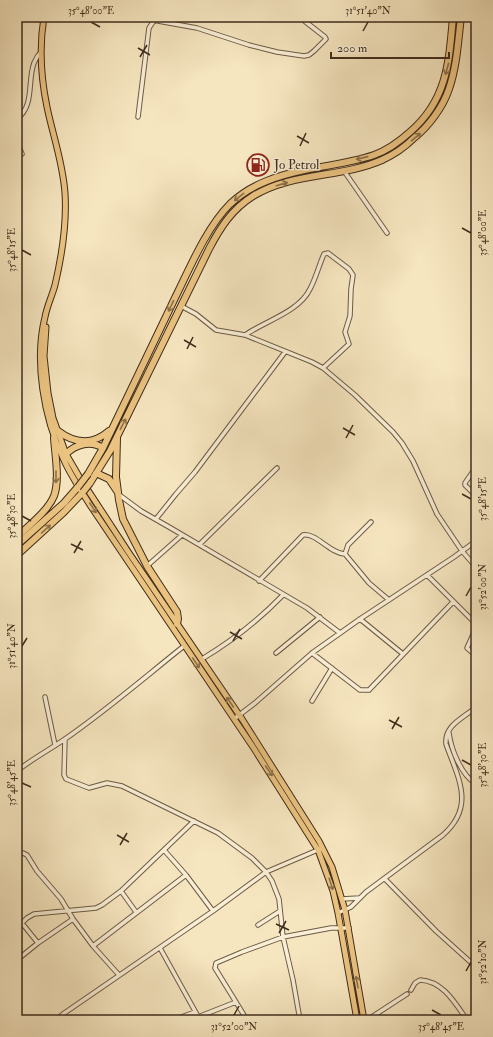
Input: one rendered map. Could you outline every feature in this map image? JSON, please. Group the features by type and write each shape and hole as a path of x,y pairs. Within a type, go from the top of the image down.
{"highway":[{"path":"17,545 64,503 88,474 103,448 191,264 212,226 230,204 261,182 288,174 366,158 402,139 422,122 435,102 443,82 449,60 453,17"},
{"path":"17,555 64,512 90,483 117,436 199,268 220,228 228,217 253,196 263,191 285,182 373,164 391,156 422,132 432,120 449,90 457,52 461,17"},
{"path":"191,264 199,268"},
{"path":"58,431 76,442 84,442 102,437 112,428"},
{"path":"117,436 116,477 123,519 148,566 177,612 178,617 175,625"},
{"path":"17,537 46,508 54,496 56,489 56,477 54,438"},
{"path":"66,454 76,446 84,444 97,444 103,448"},
{"path":"96,473 109,479 118,494"}],"main road":[{"path":"44,17 41,52 43,82 64,179 66,204 63,247 55,286 44,317 41,338 46,406 54,438 67,467 90,505 175,625 202,659 239,715 332,867 346,910 364,1020"},
{"path":"44,373 50,405 66,454 175,625 184,646 321,849 338,913 357,1020"}],"street":[{"path":"138,117 149,28 157,18 158,21 202,29 249,45 277,52 304,56 309,55 319,48 326,39 302,19 295,17"},
{"path":"17,119 26,110 30,95 34,63 41,52"},
{"path":"17,142 22,154"},
{"path":"344,171 387,233"},
{"path":"245,335 286,312 299,302 310,289 324,254 328,254 349,269 353,277 350,316 345,332 349,344 323,368"},
{"path":"181,306 196,314 216,330 245,335 308,360 323,368 355,395 399,438 413,461 437,514 462,551 476,567"},
{"path":"156,520 195,472 285,352"},
{"path":"476,467 465,483 476,496"},
{"path":"200,544 277,468"},
{"path":"118,494 156,520 200,544 320,617 340,633"},
{"path":"345,554 348,545 371,522"},
{"path":"148,566 182,535"},
{"path":"259,581 303,535 310,535 331,550 337,553 345,554 369,582 389,600"},
{"path":"234,719 255,703 312,653 476,541"},
{"path":"427,575 476,624"},
{"path":"202,659 242,632 283,595"},
{"path":"312,653 360,690 366,690 374,685 453,602"},
{"path":"276,653 320,617"},
{"path":"360,619 403,654"},
{"path":"476,628 467,648 476,656"},
{"path":"17,772 65,739 126,693 184,646"},
{"path":"312,701 332,668"},
{"path":"45,697 55,745"},
{"path":"338,913 346,910 449,829 460,812 462,794 446,744 447,736 448,732 455,723 476,706"},
{"path":"448,732 453,751 468,777 476,784"},
{"path":"65,739 64,775 66,779 89,788 107,783 122,786 194,821 228,840 266,872 276,889 283,937 296,992 300,1020"},
{"path":"17,928 34,914 96,908 102,905 121,891 194,821"},
{"path":"56,1020 62,1014 119,974 213,912 266,872 321,849"},
{"path":"164,850 186,875 213,912"},
{"path":"17,853 27,855 37,870 61,899 73,919 93,946 119,974"},
{"path":"93,946 186,875"},
{"path":"385,879 432,927 476,967"},
{"path":"121,891 136,912"},
{"path":"342,899 360,898"},
{"path":"258,925 280,911"},
{"path":"17,917 38,943"},
{"path":"17,960 38,943 73,919"},
{"path":"247,1020 215,968 216,963 283,937 331,928 348,928"},
{"path":"160,948 199,1018 236,1002"},
{"path":"411,990 415,983 420,980 437,985 446,992 456,1004 466,1020"},
{"path":"367,1020 407,994"},
{"path":"173,1020 195,1012"}],"place":[{"name":"Jo Petrol","path":"258,165"}]}
